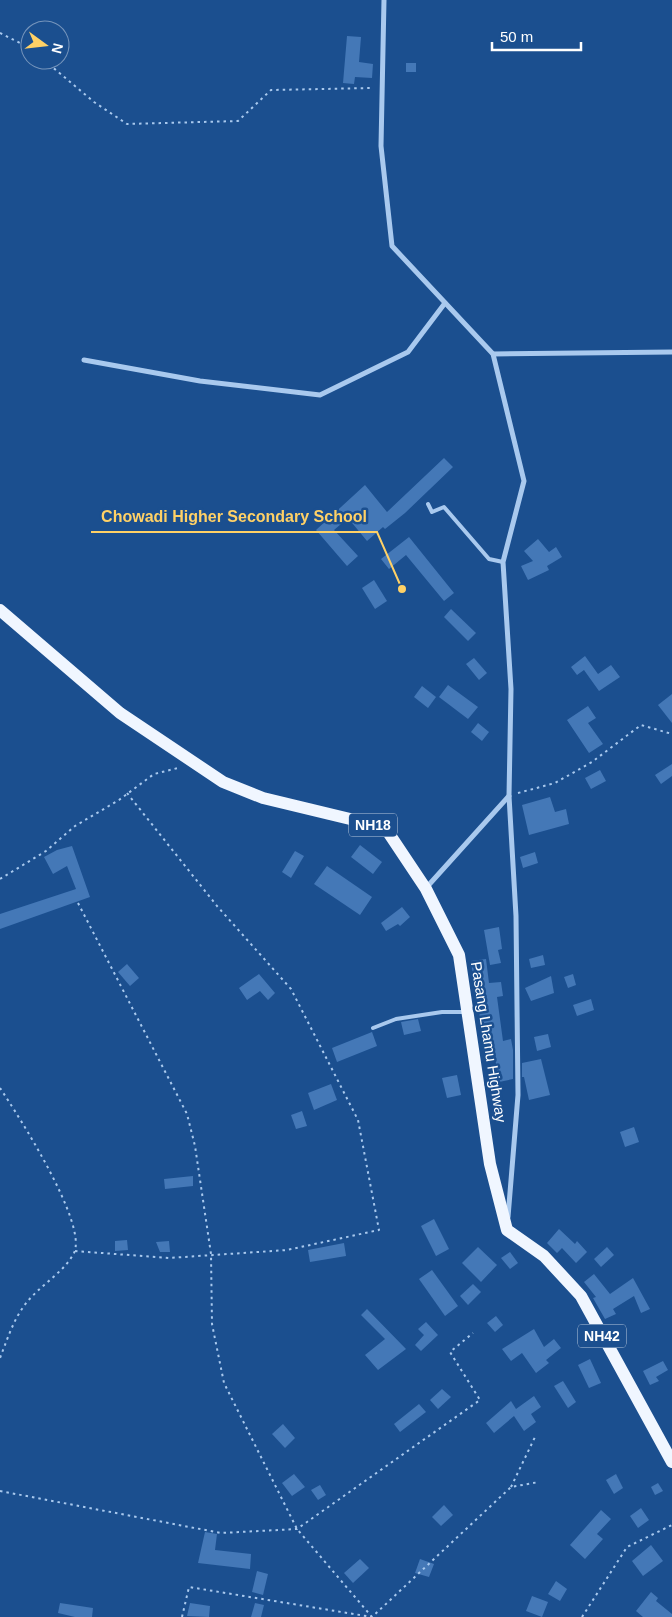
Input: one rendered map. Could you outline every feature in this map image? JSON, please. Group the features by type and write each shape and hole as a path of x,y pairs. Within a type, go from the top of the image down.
{"main road":[{"name":"Pasang Lhamu Highway","path":"0,610 120,713 223,782 264,798 375,825 388,832 426,889 459,955 490,1164 507,1230"},
{"name":"NH42","path":"507,1230 544,1256 581,1296 672,1462"}],"street":[{"path":"384,0 381,146 392,246 493,354 524,481 503,562 511,689 510,796 516,916 518,1095 507,1230"},
{"path":"84,360 200,381 320,395 408,352 445,303"},
{"path":"493,354 672,352"},
{"path":"426,889 432,885 510,796"}],"lane":[{"path":"428,504 432,512 444,507 489,559 503,562"},
{"path":"372,1028 396,1019 442,1012 467,1011"}],"path":[{"path":"0,33 20,43"},
{"path":"56,70 94,102 128,124 238,121 271,90 383,88"},
{"path":"510,796 555,783 592,762 641,725 672,734"},
{"path":"0,879 46,851 75,826 128,793 154,774 174,770 191,760"},
{"path":"75,1251 169,1258 287,1250 379,1230 358,1120 291,989 217,906 128,793"},
{"path":"78,903 187,1114 195,1146 211,1254 212,1324 224,1383 297,1529 372,1617"},
{"path":"0,1088 60,1189 74,1225 77,1239 75,1251 68,1261 25,1305 11,1330 0,1358"},
{"path":"0,1491 221,1533 297,1529 480,1400 450,1352 473,1333"},
{"path":"372,1617 511,1487 535,1437"},
{"path":"511,1487 538,1482"},
{"path":"582,1617 627,1547 672,1525"},
{"path":"182,1617 189,1586 372,1617"}],"building":[{"path":"347,36 361,37 359,62 373,64 372,78 355,77 354,84 343,83"},
{"path":"406,63 416,63 416,72 406,72"},
{"path":"444,458 453,467 405,513 385,529 383,527 367,541 348,518 334,530 358,556 347,566 316,530 365,485 387,512"},
{"path":"409,537 454,593 444,601 406,555 389,569 381,559"},
{"path":"538,539 549,552 556,547 562,557 547,566 549,570 528,580 521,566 533,561 524,551"},
{"path":"374,580 387,601 375,609 362,588"},
{"path":"451,609 476,633 468,641 444,617"},
{"path":"585,656 598,674 611,665 620,677 599,691 584,670 577,675 571,667"},
{"path":"474,658 487,673 479,680 466,664"},
{"path":"448,685 478,707 468,719 439,697"},
{"path":"422,686 436,697 428,708 414,697"},
{"path":"672,694 672,723 658,705"},
{"path":"588,706 596,718 588,723 603,744 589,753 567,720"},
{"path":"478,723 489,732 482,741 471,732"},
{"path":"672,764 672,776 661,784 655,775"},
{"path":"600,770 606,781 591,789 585,778"},
{"path":"550,797 555,812 566,809 569,824 529,835 522,805"},
{"path":"360,845 382,862 373,874 351,857"},
{"path":"72,846 90,897 0,929 0,914 76,889 67,866 53,874 44,857 57,850"},
{"path":"295,851 304,856 291,878 282,872"},
{"path":"535,852 538,863 523,868 520,857"},
{"path":"327,866 372,897 360,915 314,884"},
{"path":"402,907 410,917 400,926 398,924 386,931 381,923"},
{"path":"499,927 502,949 498,950 501,963 490,965 484,930"},
{"path":"543,955 545,965 531,968 529,959"},
{"path":"486,959 489,983 501,982 503,996 497,997 503,1041 511,1039 513,1050 513,1079 499,1082 490,1027 481,1028 476,984 474,985 471,961"},
{"path":"127,964 139,978 130,986 118,972"},
{"path":"259,974 275,993 268,1000 260,991 247,1000 239,988"},
{"path":"573,974 576,985 568,988 564,977"},
{"path":"551,976 554,993 531,1001 525,988"},
{"path":"591,999 594,1010 577,1016 573,1005"},
{"path":"418,1019 421,1031 404,1035 401,1022"},
{"path":"372,1032 377,1046 337,1062 332,1048"},
{"path":"548,1034 551,1047 537,1051 534,1037"},
{"path":"541,1059 550,1095 529,1100 524,1077 522,1077 522,1063"},
{"path":"457,1075 461,1095 447,1098 442,1078"},
{"path":"331,1084 337,1100 314,1110 308,1093"},
{"path":"302,1111 307,1126 296,1129 291,1115"},
{"path":"634,1127 639,1142 625,1147 620,1132"},
{"path":"193,1176 193,1186 165,1189 164,1179"},
{"path":"434,1219 449,1249 436,1256 421,1226"},
{"path":"559,1229 575,1244 577,1241 587,1252 576,1263 562,1248 557,1253 547,1243"},
{"path":"127,1240 128,1250 115,1251 115,1241"},
{"path":"169,1241 170,1252 160,1252 156,1242"},
{"path":"344,1243 346,1256 310,1262 308,1250"},
{"path":"478,1247 497,1265 481,1282 462,1263"},
{"path":"607,1247 614,1255 601,1267 594,1259"},
{"path":"510,1252 518,1263 510,1269 501,1258"},
{"path":"432,1270 458,1306 445,1316 419,1279"},
{"path":"594,1274 610,1294 633,1278 650,1309 641,1313 634,1296 613,1309 616,1314 605,1319 593,1298 596,1297 584,1282"},
{"path":"473,1284 481,1292 468,1305 460,1296"},
{"path":"367,1309 406,1349 378,1370 365,1355 385,1339 361,1315"},
{"path":"496,1316 503,1325 495,1332 487,1323"},
{"path":"426,1322 438,1335 421,1351 415,1345 424,1335 418,1329"},
{"path":"534,1329 544,1347 554,1339 561,1348 546,1360 549,1363 536,1373 522,1353 511,1361 502,1349"},
{"path":"590,1359 601,1383 589,1388 578,1365"},
{"path":"663,1361 668,1370 656,1377 659,1381 650,1385 643,1371"},
{"path":"563,1381 576,1402 568,1408 554,1386"},
{"path":"442,1389 451,1397 438,1409 430,1400"},
{"path":"534,1396 541,1407 531,1414 536,1422 524,1431 514,1416 494,1433 486,1423 511,1401 516,1409"},
{"path":"419,1404 426,1412 400,1432 394,1424"},
{"path":"283,1424 295,1438 285,1448 272,1434"},
{"path":"294,1474 305,1487 292,1496 282,1483"},
{"path":"616,1474 623,1488 614,1494 606,1480"},
{"path":"658,1483 663,1491 655,1495 651,1487"},
{"path":"320,1485 326,1495 318,1500 311,1490"},
{"path":"444,1505 453,1515 441,1526 432,1517"},
{"path":"641,1508 649,1520 638,1528 630,1516"},
{"path":"601,1510 611,1519 597,1534 603,1539 585,1559 570,1545"},
{"path":"205,1532 217,1534 215,1550 251,1554 250,1569 198,1563"},
{"path":"651,1545 663,1561 643,1576 632,1561"},
{"path":"360,1559 369,1568 353,1583 344,1573"},
{"path":"420,1559 434,1564 429,1577 415,1573"},
{"path":"257,1571 268,1574 263,1595 252,1592"},
{"path":"556,1581 567,1589 560,1601 548,1594"},
{"path":"651,1592 658,1598 656,1601 672,1614 672,1617 643,1617 636,1611"},
{"path":"532,1596 548,1602 542,1617 526,1611"},
{"path":"60,1603 93,1608 92,1617 75,1617 58,1613"},
{"path":"190,1603 210,1606 209,1617 187,1616"},
{"path":"255,1603 264,1605 261,1617 251,1617"}],"place":[{"name":"Chowadi Higher Secondary School","path":"402,589"}]}
